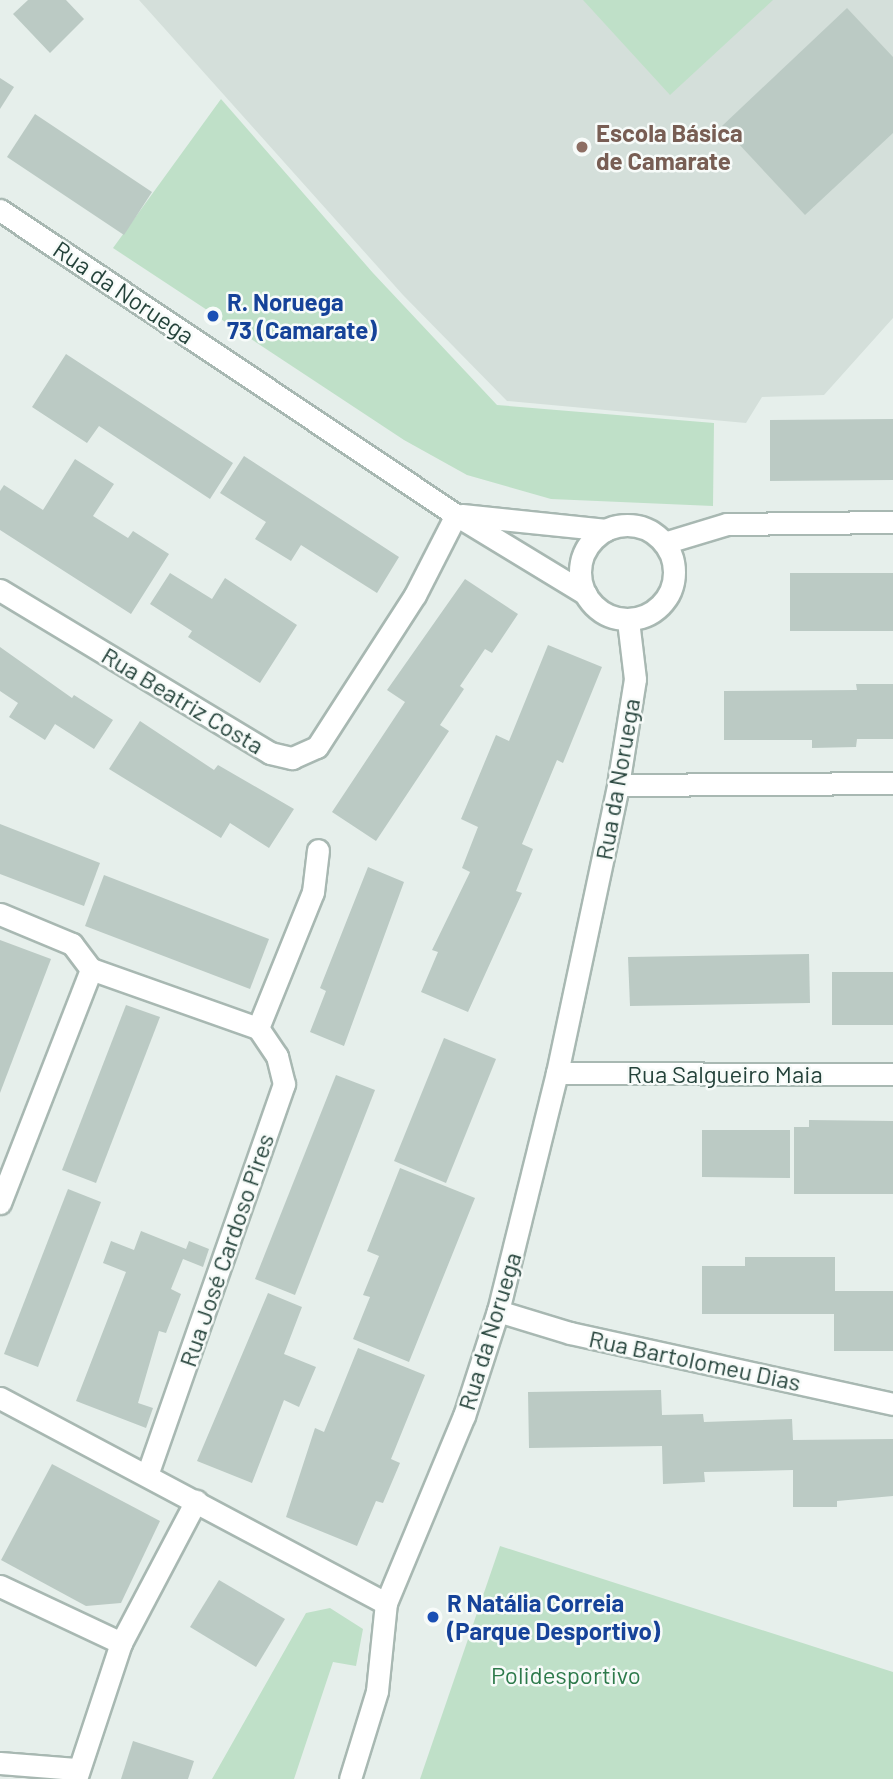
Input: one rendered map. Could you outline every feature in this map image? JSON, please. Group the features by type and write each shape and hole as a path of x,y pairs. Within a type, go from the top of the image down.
{"street":[{"name":"Rua da Noruega","path":"0,210 456,515 586,594"},
{"name":"Rua da Noruega","path":"456,515 606,530"},
{"name":"Rua Beatriz Costa","path":"0,590 270,753 292,758 317,747 415,594 456,515"},
{"path":"664,543 727,524 893,522"},
{"path":"637,526 664,543 674,576 670,593 660,607 628,620 596,607 586,594 580,576 583,558 591,542 606,530 637,526"},
{"name":"Rua da Noruega","path":"350,1779 377,1690 386,1603 464,1416 498,1311 557,1073 618,785 635,679 628,620"},
{"path":"618,785 893,783"},
{"path":"0,914 72,944 91,969 258,1028 313,892 318,850"},
{"path":"0,1203 91,969"},
{"name":"Rua José Cardoso Pires","path":"148,1475 284,1084 277,1056 258,1028"},
{"name":"Rua Salgueiro Maia","path":"557,1073 893,1074"},
{"name":"Rua Bartolomeu Dias","path":"498,1311 570,1333 893,1404"},
{"path":"0,1398 386,1603"},
{"path":"0,1763 76,1774 121,1643 196,1501"},
{"path":"0,1586 121,1643"}],"shaded area":[{"name":"Escola Básica de Camarate","path":"139,0 893,0 893,318 824,395 762,397 746,423 507,401 403,295"}],"green space":[{"path":"583,0 773,0 670,95"},
{"path":"221,99 373,273 497,405 714,423 713,506 551,499 467,475 404,440 113,248"},
{"name":"Polidesportivo","path":"500,1546 893,1672 893,1779 420,1779"},
{"path":"330,1608 363,1629 356,1666 333,1662 294,1779 212,1779 306,1613"}],"building":[{"path":"28,0 66,0 84,19 50,53 13,14"},
{"path":"847,8 893,57 893,133 805,215 722,126"},
{"path":"0,78 14,87 0,109"},
{"path":"35,114 152,192 124,235 7,157"},
{"path":"66,354 233,463 210,499 99,426 87,443 32,407"},
{"path":"893,419 893,480 770,481 770,420"},
{"path":"244,456 399,557 377,593 301,545 291,561 255,539 266,522 220,493"},
{"path":"75,459 114,484 93,516 128,538 133,531 169,554 131,614 0,530 0,491 4,485 43,510"},
{"path":"170,573 212,599 225,578 297,625 260,683 188,637 192,631 150,604"},
{"path":"790,573 893,573 893,631 790,631"},
{"path":"465,579 518,614 492,653 485,649 460,686 464,689 440,725 449,731 376,841 332,812 405,702 387,690"},
{"path":"548,645 602,667 563,763 557,760 522,844 533,849 516,891 522,893 468,1012 421,992 438,952 432,950 470,872 462,868 478,827 461,819 496,735 509,741"},
{"path":"0,647 72,698 74,695 113,720 94,749 55,724 45,740 9,717 18,703 0,691"},
{"path":"856,684 893,684 893,739 857,739 856,747 812,748 812,740 724,740 724,691 857,690"},
{"path":"140,721 214,770 218,765 294,809 269,848 230,823 221,838 109,769"},
{"path":"0,824 100,863 84,906 0,874"},
{"path":"368,867 404,882 344,1046 310,1032 326,991 320,988"},
{"path":"104,875 269,939 250,989 85,926"},
{"path":"0,940 51,959 0,1093"},
{"path":"809,954 810,1003 630,1006 628,957"},
{"path":"832,972 893,972 893,1025 832,1025"},
{"path":"126,1005 160,1017 96,1183 62,1170"},
{"path":"444,1038 496,1059 446,1183 394,1161"},
{"path":"336,1075 375,1090 295,1295 255,1279"},
{"path":"809,1120 893,1121 893,1194 794,1194 794,1127 809,1127"},
{"path":"702,1130 790,1130 790,1178 702,1177"},
{"path":"400,1168 475,1198 409,1362 353,1339 370,1297 363,1295 379,1256 367,1251"},
{"path":"68,1189 101,1202 38,1367 4,1354"},
{"path":"141,1231 186,1249 189,1241 209,1249 203,1267 183,1259 171,1289 181,1294 166,1333 159,1331 138,1403 153,1408 146,1428 76,1401 126,1272 103,1263 111,1241 134,1250"},
{"path":"745,1257 835,1257 835,1291 893,1291 893,1351 834,1351 834,1314 702,1314 702,1266 745,1266"},
{"path":"268,1293 302,1307 284,1354 316,1367 299,1407 284,1400 252,1483 197,1461"},
{"path":"358,1348 425,1375 391,1459 400,1463 383,1503 376,1501 357,1546 286,1517 315,1428 324,1432"},
{"path":"661,1390 662,1415 703,1414 704,1422 792,1419 793,1440 893,1439 893,1496 837,1501 837,1507 793,1507 793,1470 704,1472 705,1482 663,1484 662,1446 529,1448 528,1392"},
{"path":"52,1464 160,1521 121,1603 86,1606 1,1560"},
{"path":"219,1580 285,1619 256,1667 190,1627"},
{"path":"133,1741 194,1761 188,1779 121,1779"}],"place":[{"name":"Escola Básica de Camarate","path":"582,147"},
{"name":"R. Noruega 73 (Camarate)","path":"213,316"},
{"name":"R Natália Correia (Parque Desportivo)","path":"433,1617"}]}
